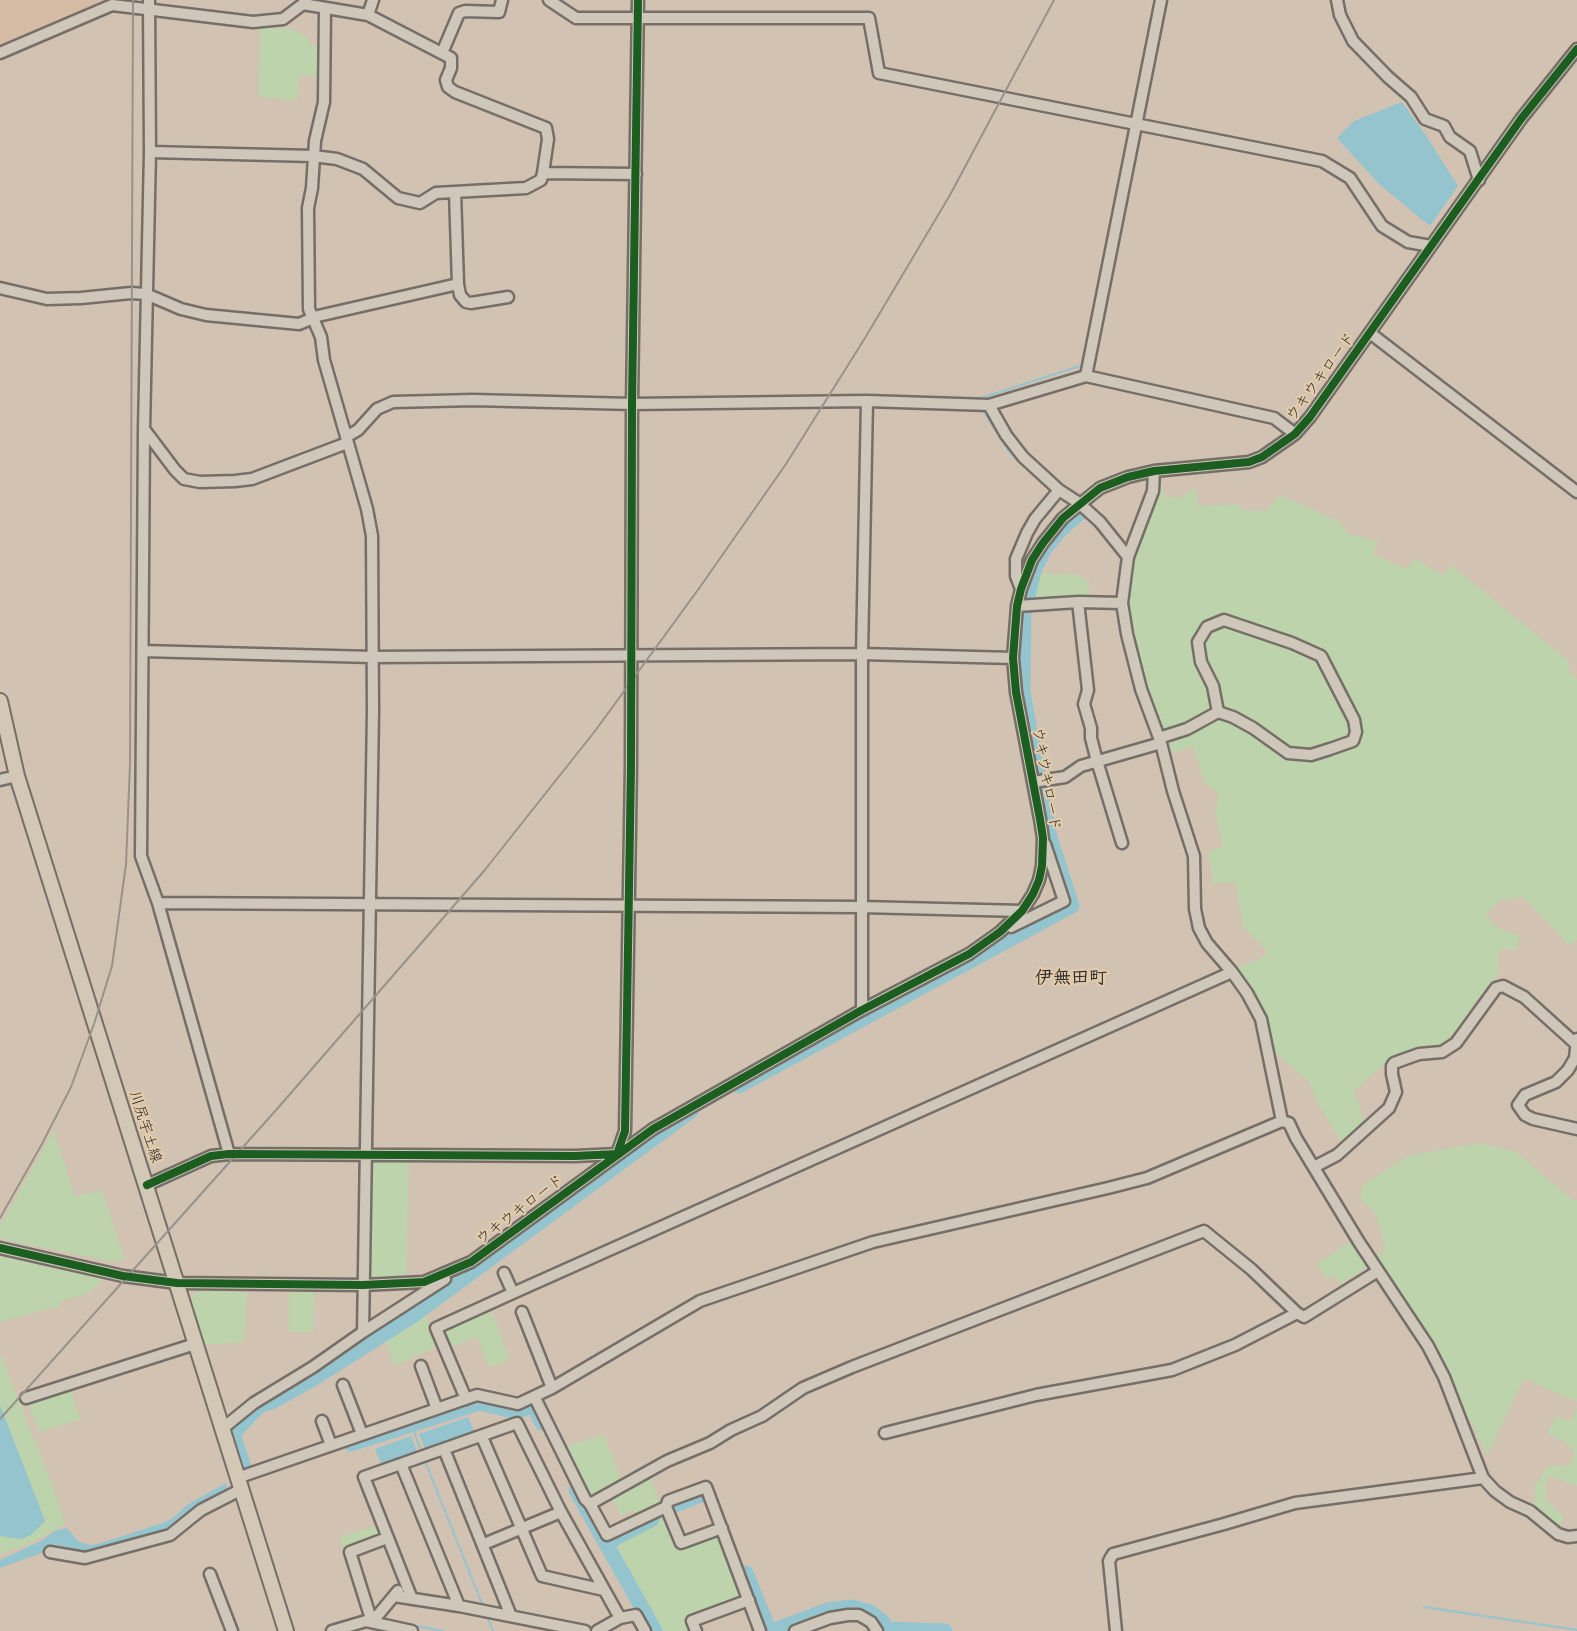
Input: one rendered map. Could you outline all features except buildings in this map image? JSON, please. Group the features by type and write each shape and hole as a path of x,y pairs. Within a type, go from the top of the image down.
{"main road":[{"name":"川尻宇土線","path":"0,701 17,776 286,1631"}],"street":[{"path":"368,15 373,0"},
{"path":"442,52 459,13 465,11 499,12 502,0"},
{"path":"549,0 576,18 869,18 879,73 1322,161 1350,178 1382,226 1408,242 1431,246"},
{"path":"147,1185 211,1156 229,1154 367,1156 617,1154 625,1131 638,0"},
{"path":"1086,375 1161,0"},
{"path":"1337,0 1340,15 1353,41 1411,97 1425,119 1444,126 1450,137 1470,151 1479,180"},
{"path":"0,54 112,5 149,4 235,20 273,21 283,19 303,2 368,15 442,52 451,58 452,62 446,80 448,87 455,92 546,128 548,139 541,180 526,188 436,193 420,203 398,198 363,169 337,159 313,156 150,152"},
{"path":"149,4 150,152 144,429 141,856 158,903 229,1154"},
{"path":"325,8 324,102 313,156 307,223 309,309 321,337 324,360 367,509 372,536 373,711 363,1332"},
{"name":"ウキウキロード","path":"0,1248 123,1276 177,1282 363,1285 424,1282 471,1262 653,1128 862,1010 969,954 1000,932 1022,911 1039,880 1043,838 1016,692 1012,658 1021,589 1032,560 1043,543 1079,503 1100,488 1128,477 1154,471 1249,462 1262,457 1295,434 1310,417 1521,119 1577,49"},
{"path":"543,173 636,174"},
{"path":"456,192 460,295 466,303 508,297"},
{"path":"0,288 48,299 146,294 181,309 206,315 299,324 314,320 318,316 458,284"},
{"path":"1370,333 1577,492"},
{"path":"144,429 184,478 200,482 235,482 252,479 346,440 377,409 393,402 484,400 632,404 867,401 989,405 1086,375 1274,418 1295,434"},
{"path":"862,1010 862,654 867,401"},
{"path":"989,405 1006,435 1023,457 1059,490 1079,503 1100,522 1128,557"},
{"path":"1154,471 1153,491 1128,557 1122,603 1127,634 1141,689 1160,740 1173,791 1194,856 1195,909 1198,928 1207,943 1232,972 1261,1019 1282,1121"},
{"path":"1021,589 1016,576 1016,559 1035,519 1059,490"},
{"path":"1017,606 1078,602 1122,603"},
{"path":"1078,602 1088,690 1084,704 1097,761 1122,843"},
{"path":"1224,620 1292,643 1321,656 1354,720 1356,732 1353,741 1311,755 1288,753 1253,728 1218,712 1214,686 1201,663 1198,642 1207,627 1224,620"},
{"path":"143,651 372,657 862,654 1012,658"},
{"path":"1033,782 1065,777 1081,766 1160,740 1187,729 1218,712"},
{"path":"0,780 17,776"},
{"path":"1000,932 1064,901 1043,838"},
{"path":"158,903 862,907 1022,911"},
{"path":"466,1399 436,1328 1232,972"},
{"path":"1314,1167 1337,1155 1389,1108 1396,1092 1392,1074 1394,1063 1419,1054 1442,1052 1456,1043 1496,988 1503,986 1524,997 1576,1044"},
{"path":"1577,1039 1575,1058 1568,1070 1556,1082 1525,1095 1518,1105 1525,1115 1533,1119 1577,1129"},
{"path":"50,1552 85,1558 170,1535 201,1509 239,1484 331,1445 477,1395 518,1404 535,1398 671,1316 731,1289 873,1242 1147,1178 1282,1121 1289,1123 1378,1271 1428,1346 1444,1377 1483,1478 1495,1491 1510,1502 1530,1511 1558,1534 1568,1537 1577,1536"},
{"path":"590,1504 667,1461 710,1443 731,1430 762,1416 803,1388 1204,1231 1251,1269 1304,1317 1378,1271"},
{"path":"222,1429 254,1403 314,1367 363,1332 471,1262"},
{"path":"504,1273 513,1293"},
{"path":"522,1312 552,1388"},
{"path":"885,1433 1036,1395 1172,1370 1234,1345 1297,1313"},
{"path":"26,1398 195,1344"},
{"path":"421,1366 437,1409"},
{"path":"344,1385 362,1434"},
{"path":"535,1398 585,1498 607,1535 666,1507"},
{"path":"322,1421 331,1445"},
{"path":"412,1599 364,1477 517,1423 561,1512 620,1618"},
{"path":"482,1437 542,1576 604,1590"},
{"path":"444,1449 511,1616"},
{"path":"401,1464 459,1606"},
{"path":"1116,1631 1109,1561 1113,1554 1294,1503 1483,1478"},
{"path":"722,1528 681,1543 666,1507 668,1501 706,1487 722,1528 760,1631"},
{"path":"484,1544 561,1512"},
{"path":"369,1620 350,1552 387,1538"},
{"path":"210,1575 232,1631"},
{"path":"332,1631 378,1616 404,1580"},
{"path":"394,1596 459,1606 585,1631"},
{"path":"696,1631 692,1621 749,1600"},
{"path":"597,1631 620,1618 636,1615 645,1631"},
{"path":"795,1631 830,1618 859,1615 871,1622 877,1631"},
{"path":"369,1620 392,1629 412,1631"}],"shaded area":[{"path":"0,0 120,0 0,51"}],"green space":[{"path":"260,28 289,28 309,37 309,45 320,45 320,76 299,75 297,100 259,97"},
{"path":"1160,480 1166,497 1180,498 1196,488 1198,506 1240,504 1241,510 1267,511 1279,495 1340,522 1349,534 1378,541 1373,554 1407,569 1414,558 1443,575 1451,565 1569,661 1569,671 1577,679 1577,940 1569,945 1523,897 1501,900 1486,913 1496,927 1520,936 1517,950 1499,949 1497,977 1479,997 1459,1027 1442,1044 1393,1056 1354,1091 1365,1122 1342,1143 1322,1111 1309,1082 1270,1048 1235,968 1260,959 1268,952 1243,926 1235,882 1213,883 1208,852 1223,846 1215,812 1219,794 1204,782 1193,746 1173,753 1142,685 1127,603 1132,560"},
{"path":"1046,573 1077,575 1089,580 1089,597 1023,601 1030,580 1036,575"},
{"path":"54,1130 75,1197 102,1190 124,1257 119,1263 0,1239 0,1226"},
{"path":"1479,1143 1515,1151 1571,1199 1577,1200 1577,1402 1524,1378 1487,1456 1471,1421 1465,1421 1374,1258 1386,1249 1375,1213 1360,1198 1363,1185 1407,1156"},
{"path":"370,1159 409,1159 406,1278 366,1281"},
{"path":"1352,1240 1369,1265 1340,1284 1334,1275 1327,1279 1317,1264"},
{"path":"0,1256 103,1279 90,1293 60,1301 61,1306 0,1322"},
{"path":"198,1291 247,1292 244,1342 203,1345 191,1305 194,1294"},
{"path":"289,1292 314,1292 313,1332 289,1332"},
{"path":"490,1308 510,1360 489,1367 477,1337 448,1348 440,1329"},
{"path":"425,1313 438,1346 395,1366 384,1337"},
{"path":"0,1353 53,1486 65,1524 27,1545 0,1554"},
{"path":"70,1387 80,1420 39,1432 27,1401"},
{"path":"1577,1408 1577,1486 1550,1476 1544,1484 1548,1491 1544,1498 1564,1518 1559,1529 1533,1509 1535,1486 1547,1467 1570,1465 1576,1452 1564,1442 1547,1434 1556,1416 1571,1421"},
{"path":"604,1435 622,1483 591,1499 563,1447"},
{"path":"650,1477 661,1505 637,1516 633,1510 621,1516 612,1498"},
{"path":"669,1515 681,1543 722,1528 749,1600 693,1621 696,1631 659,1631 612,1544"},
{"path":"378,1526 382,1537 345,1551 340,1537"}],"water":[{"path":"1402,102 1458,186 1430,226 1380,185 1337,138 1354,121"},
{"path":"0,1405 45,1521 31,1535 21,1539 0,1536"},
{"path":"468,1417 475,1434 426,1451 419,1434"},
{"path":"411,1436 418,1454 382,1466 375,1449"},
{"path":"226,1483 228,1490 202,1505 167,1531 85,1554 54,1544 44,1552 0,1568 0,1560 43,1540 54,1531 67,1528 79,1542 90,1545 98,1544 163,1523 173,1518 187,1505"}],"waterway":[{"path":"975,400 1083,365"},
{"path":"982,409 1010,453 1039,478"},
{"path":"739,1086 1072,906 1049,834 1023,692 1024,612 1034,571 1044,550 1059,531 1081,512"},
{"path":"245,1470 233,1434 259,1406 274,1401 318,1376 414,1315 691,1111"},
{"path":"351,1444 479,1403 513,1411 533,1405 542,1423"},
{"path":"411,1424 422,1453"},
{"path":"425,1461 483,1606"},
{"path":"576,1490 655,1631"},
{"path":"670,1507 701,1495"},
{"path":"606,1543 652,1519"},
{"path":"746,1573 768,1627 774,1630 828,1610 852,1607 870,1612 888,1629 945,1631"},
{"path":"1424,1607 1577,1630"},
{"path":"486,1614 493,1631"},
{"path":"395,1622 443,1631"}],"railway":[{"path":"0,1218 71,1087 94,1024 112,966 126,864 130,764 133,0"},
{"path":"0,1419 277,1109 484,871 595,731 786,464 865,338 950,195 1054,0"}],"cycle path":[{"path":"147,1185 211,1156 229,1154 575,1156 617,1154 625,1131 631,766 632,404 638,0"},
{"path":"0,1248 123,1276 177,1283 363,1285 424,1282 471,1262 653,1129 862,1010 969,954 1000,932 1022,911 1033,894 1042,866 1043,838 1016,692 1013,658 1017,606 1021,589 1032,560 1043,543 1063,518 1100,488 1128,477 1154,471 1249,462 1262,457 1295,434 1310,417 1521,119 1577,49"}],"district":[{"name":"伊無田町","path":"1071,978"}]}
